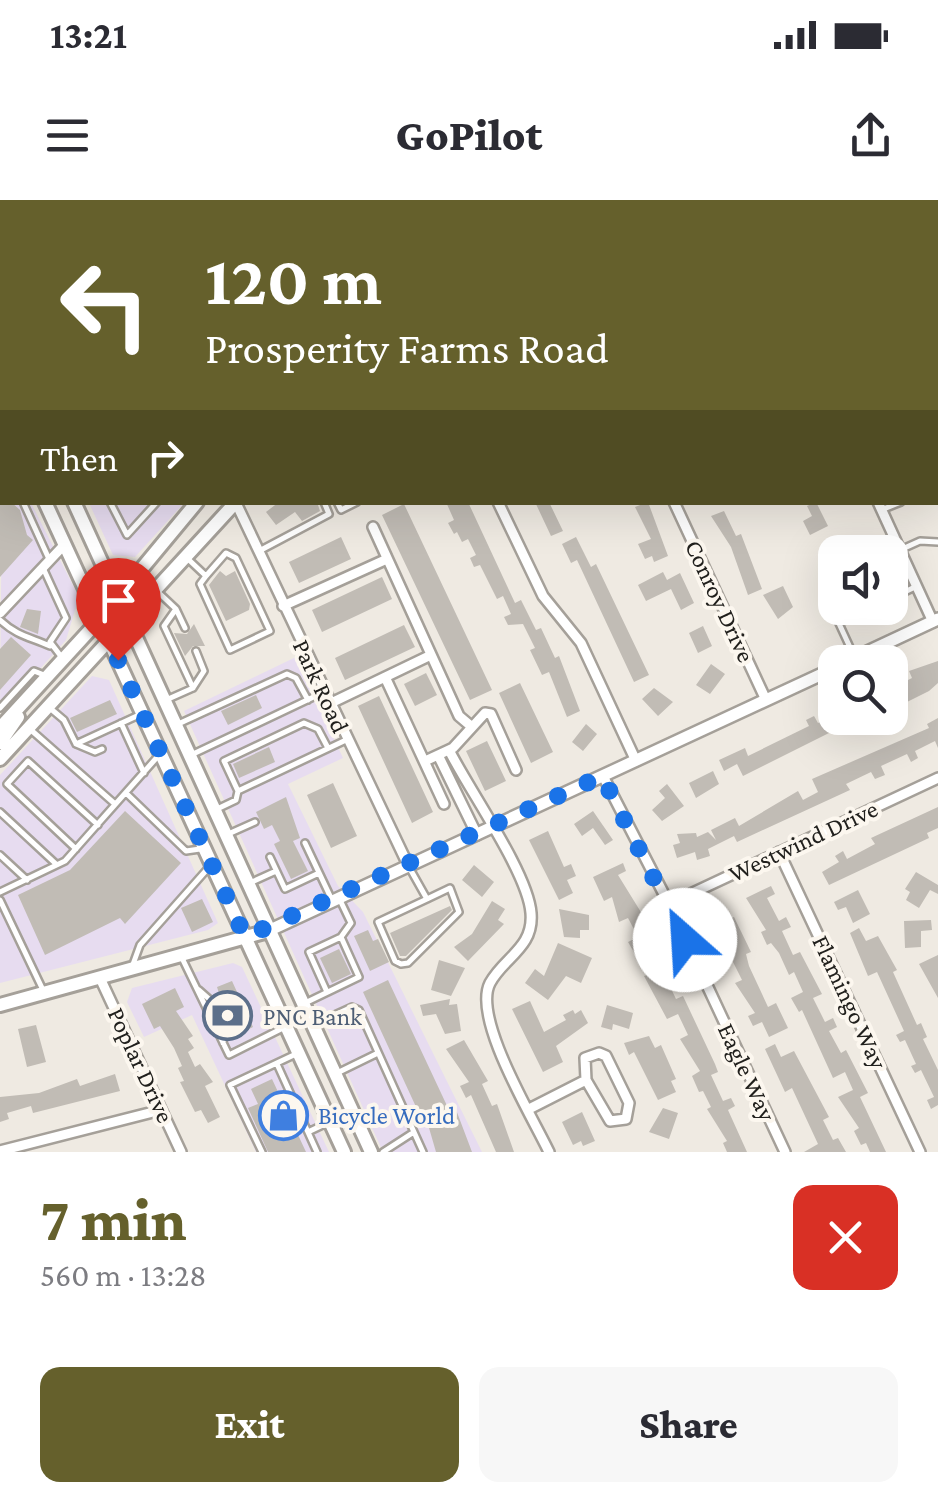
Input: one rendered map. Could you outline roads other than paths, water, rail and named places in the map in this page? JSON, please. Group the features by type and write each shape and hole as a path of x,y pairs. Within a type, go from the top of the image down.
{"main road":[{"path":"75,505 371,1152"},
{"path":"0,728 22,697 100,619 194,505"},
{"path":"0,760 233,505"},
{"path":"48,508 344,1152"},
{"path":"0,743 22,697"},
{"path":"0,1005 268,931"}],"street":[{"name":"Park Road","path":"237,505 409,867"},
{"path":"499,505 543,596 581,643 636,761"},
{"name":"Conroy Drive","path":"675,505 766,700"},
{"path":"880,506 893,535"},
{"path":"373,527 458,716 472,727"},
{"path":"0,617 64,544"},
{"path":"284,606 387,559"},
{"path":"884,645 936,621 908,567"},
{"path":"329,704 431,655"},
{"path":"268,931 818,676"},
{"path":"385,677 444,804"},
{"path":"425,762 448,750 485,713 491,714 516,770"},
{"path":"448,750 492,829 532,914 528,937 493,978 485,1008 549,1152"},
{"path":"438,755 477,835"},
{"name":"Eagle Way","path":"602,776 669,904 785,1152"},
{"name":"Westwind Drive","path":"669,904 938,778"},
{"name":"Flamingo Way","path":"780,852 920,1152"},
{"name":"Poplar Drive","path":"100,978 181,1152"},
{"path":"599,1053 606,1056 629,1103 626,1119 610,1121 586,1080 582,1064 585,1058 599,1053"},
{"path":"528,1109 586,1080"},
{"path":"0,1152 161,1110"}],"lane":[{"path":"24,505 66,618 50,646"},
{"path":"111,505 126,535 153,505"},
{"path":"258,551 329,514 325,505"},
{"path":"35,529 48,508"},
{"path":"908,546 920,541 938,542"},
{"path":"226,553 236,558 270,631 230,650 200,584 206,576 226,553"},
{"path":"186,557 206,576"},
{"path":"908,590 917,586"},
{"path":"156,590 176,609 185,628"},
{"path":"176,609 164,626 193,688"},
{"path":"0,617 21,638 50,646 63,659"},
{"path":"164,701 193,688 204,671 196,650"},
{"path":"175,725 286,674 296,678 308,700"},
{"path":"189,756 324,692"},
{"path":"0,708 22,697"},
{"path":"49,707 64,720 76,744 95,752 102,749"},
{"path":"76,744 143,713"},
{"path":"122,723 125,739 144,772"},
{"path":"213,811 236,800 238,791 224,761 304,723 318,729 328,748"},
{"path":"29,728 116,804"},
{"path":"238,791 346,740"},
{"path":"0,892 58,866 161,753"},
{"path":"7,784 28,761 98,825"},
{"path":"0,778 76,849"},
{"path":"126,793 186,850 204,848"},
{"path":"0,812 58,866"},
{"path":"224,836 255,822"},
{"path":"305,843 350,923 340,937 309,952 328,992"},
{"path":"0,855 27,880"},
{"path":"270,857 285,889 319,873"},
{"path":"132,968 140,945 212,864"},
{"path":"409,867 426,899"},
{"path":"246,885 276,871"},
{"path":"450,888 458,912 408,963 401,964 395,961 378,922 426,899 450,888"},
{"path":"0,900 44,993"},
{"path":"302,1004 359,977 340,937"},
{"path":"180,955 228,1055 286,1026"},
{"path":"196,988 218,1006"},
{"path":"312,1025 355,1008 423,1152"},
{"path":"223,1043 225,1022"},
{"path":"262,1152 230,1085 298,1053"},
{"path":"334,1074 378,1053"},
{"path":"277,1064 318,1152"},
{"path":"358,1124 378,1115"},
{"path":"308,1132 330,1122"},
{"path":"384,1152 414,1132"}],"place":[{"name":"PNC Bank","path":"228,1016"},
{"name":"Bicycle World","path":"283,1115"}]}
